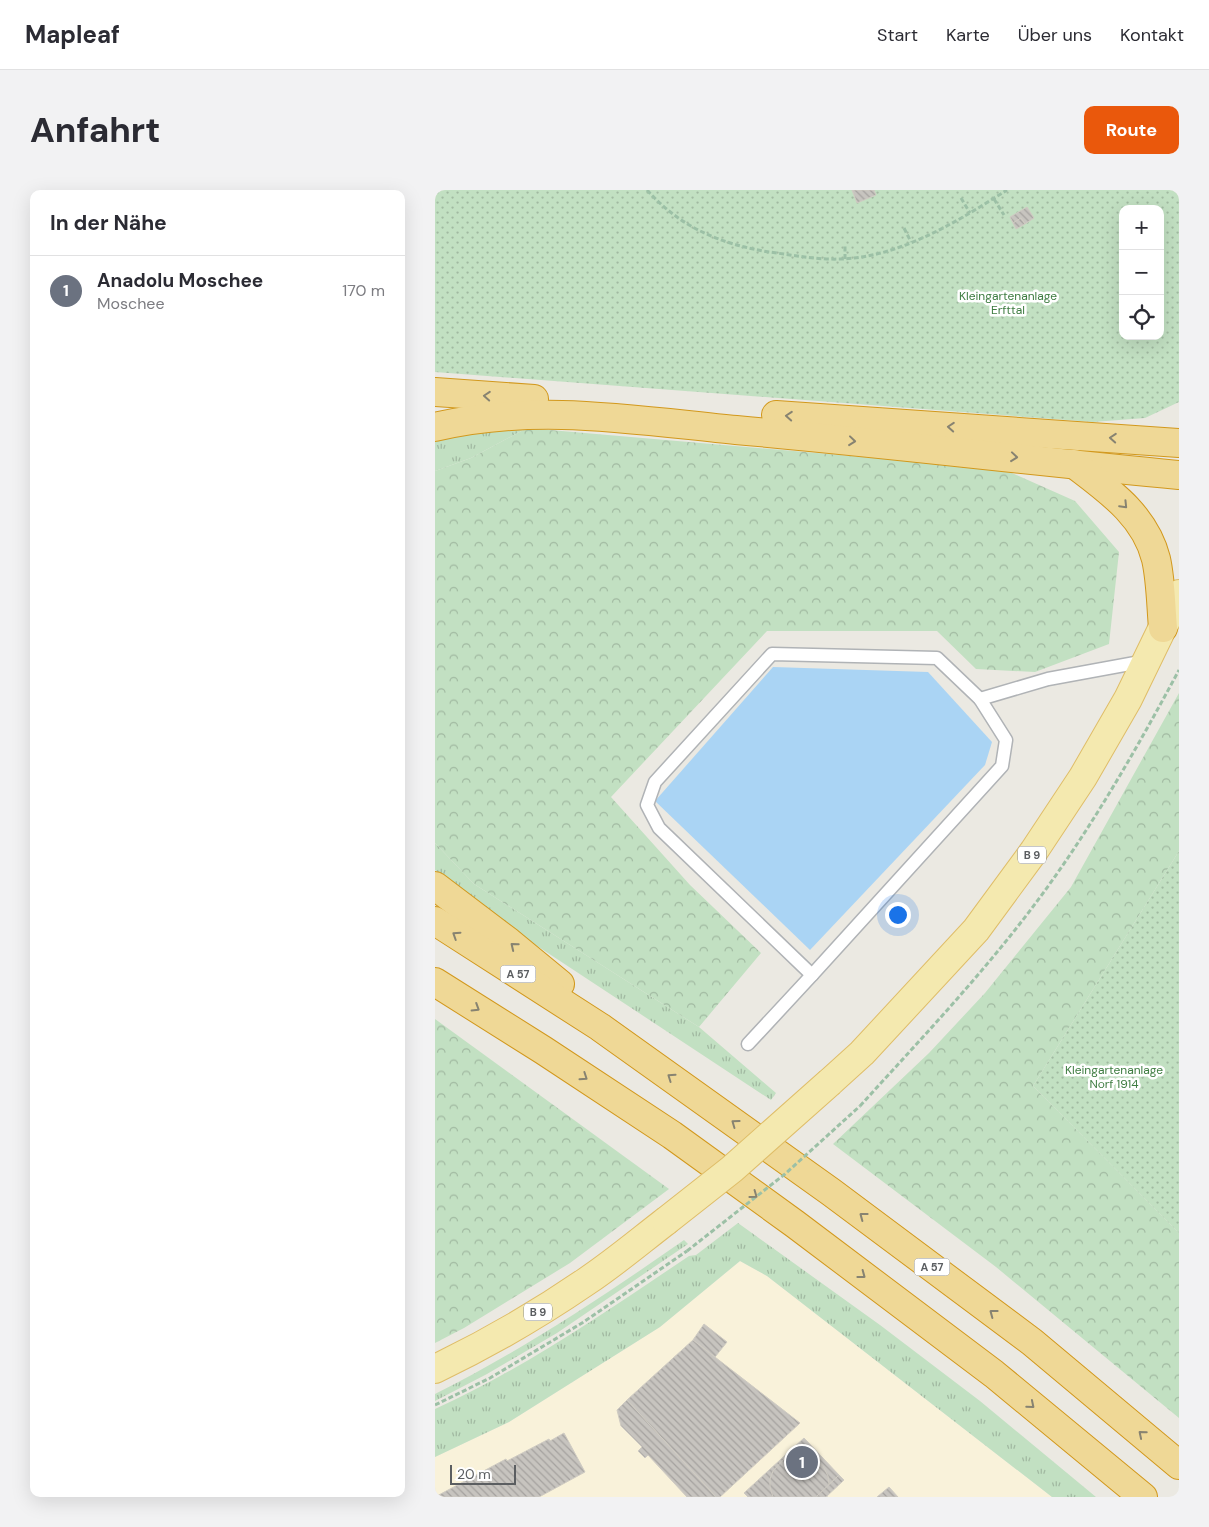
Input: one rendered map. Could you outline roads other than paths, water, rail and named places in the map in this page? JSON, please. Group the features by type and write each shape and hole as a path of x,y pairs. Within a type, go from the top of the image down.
{"highway":[{"path":"435,392 1179,443"},
{"path":"435,426 500,415 542,413 582,415 1179,475"},
{"path":"1149,441 1179,430"},
{"path":"1072,463 1124,504 1145,531 1156,559 1163,628"},
{"path":"435,886 556,980 580,1002 600,1027"},
{"name":"A 57","path":"435,921 600,1027 815,1181 1032,1342 1179,1465"},
{"path":"435,982 672,1135 811,1236 993,1374 1143,1497"},
{"path":"435,1003 485,1034 505,1043 543,1050"}],"main road":[{"name":"B 9","path":"435,1369 513,1327 588,1281 732,1169 862,1053 976,930 1034,851 1083,777 1128,699 1179,594"}],"lane":[{"path":"748,1044 812,975 1002,766 1006,740 980,699 937,658 772,654 655,782 647,805 659,828 812,975"},
{"path":"980,699 1048,678 1147,661"}],"water":[{"path":"773,667 928,672 992,742 985,765 810,950 655,801"}],"place":[{"name":"Anadolu Moschee","path":"802,1462"}],"park label":[{"name":"Kleingartenanlage Erfttal","path":"1008,303"},
{"name":"Kleingartenanlage Norf 1914","path":"1114,1077"}]}
